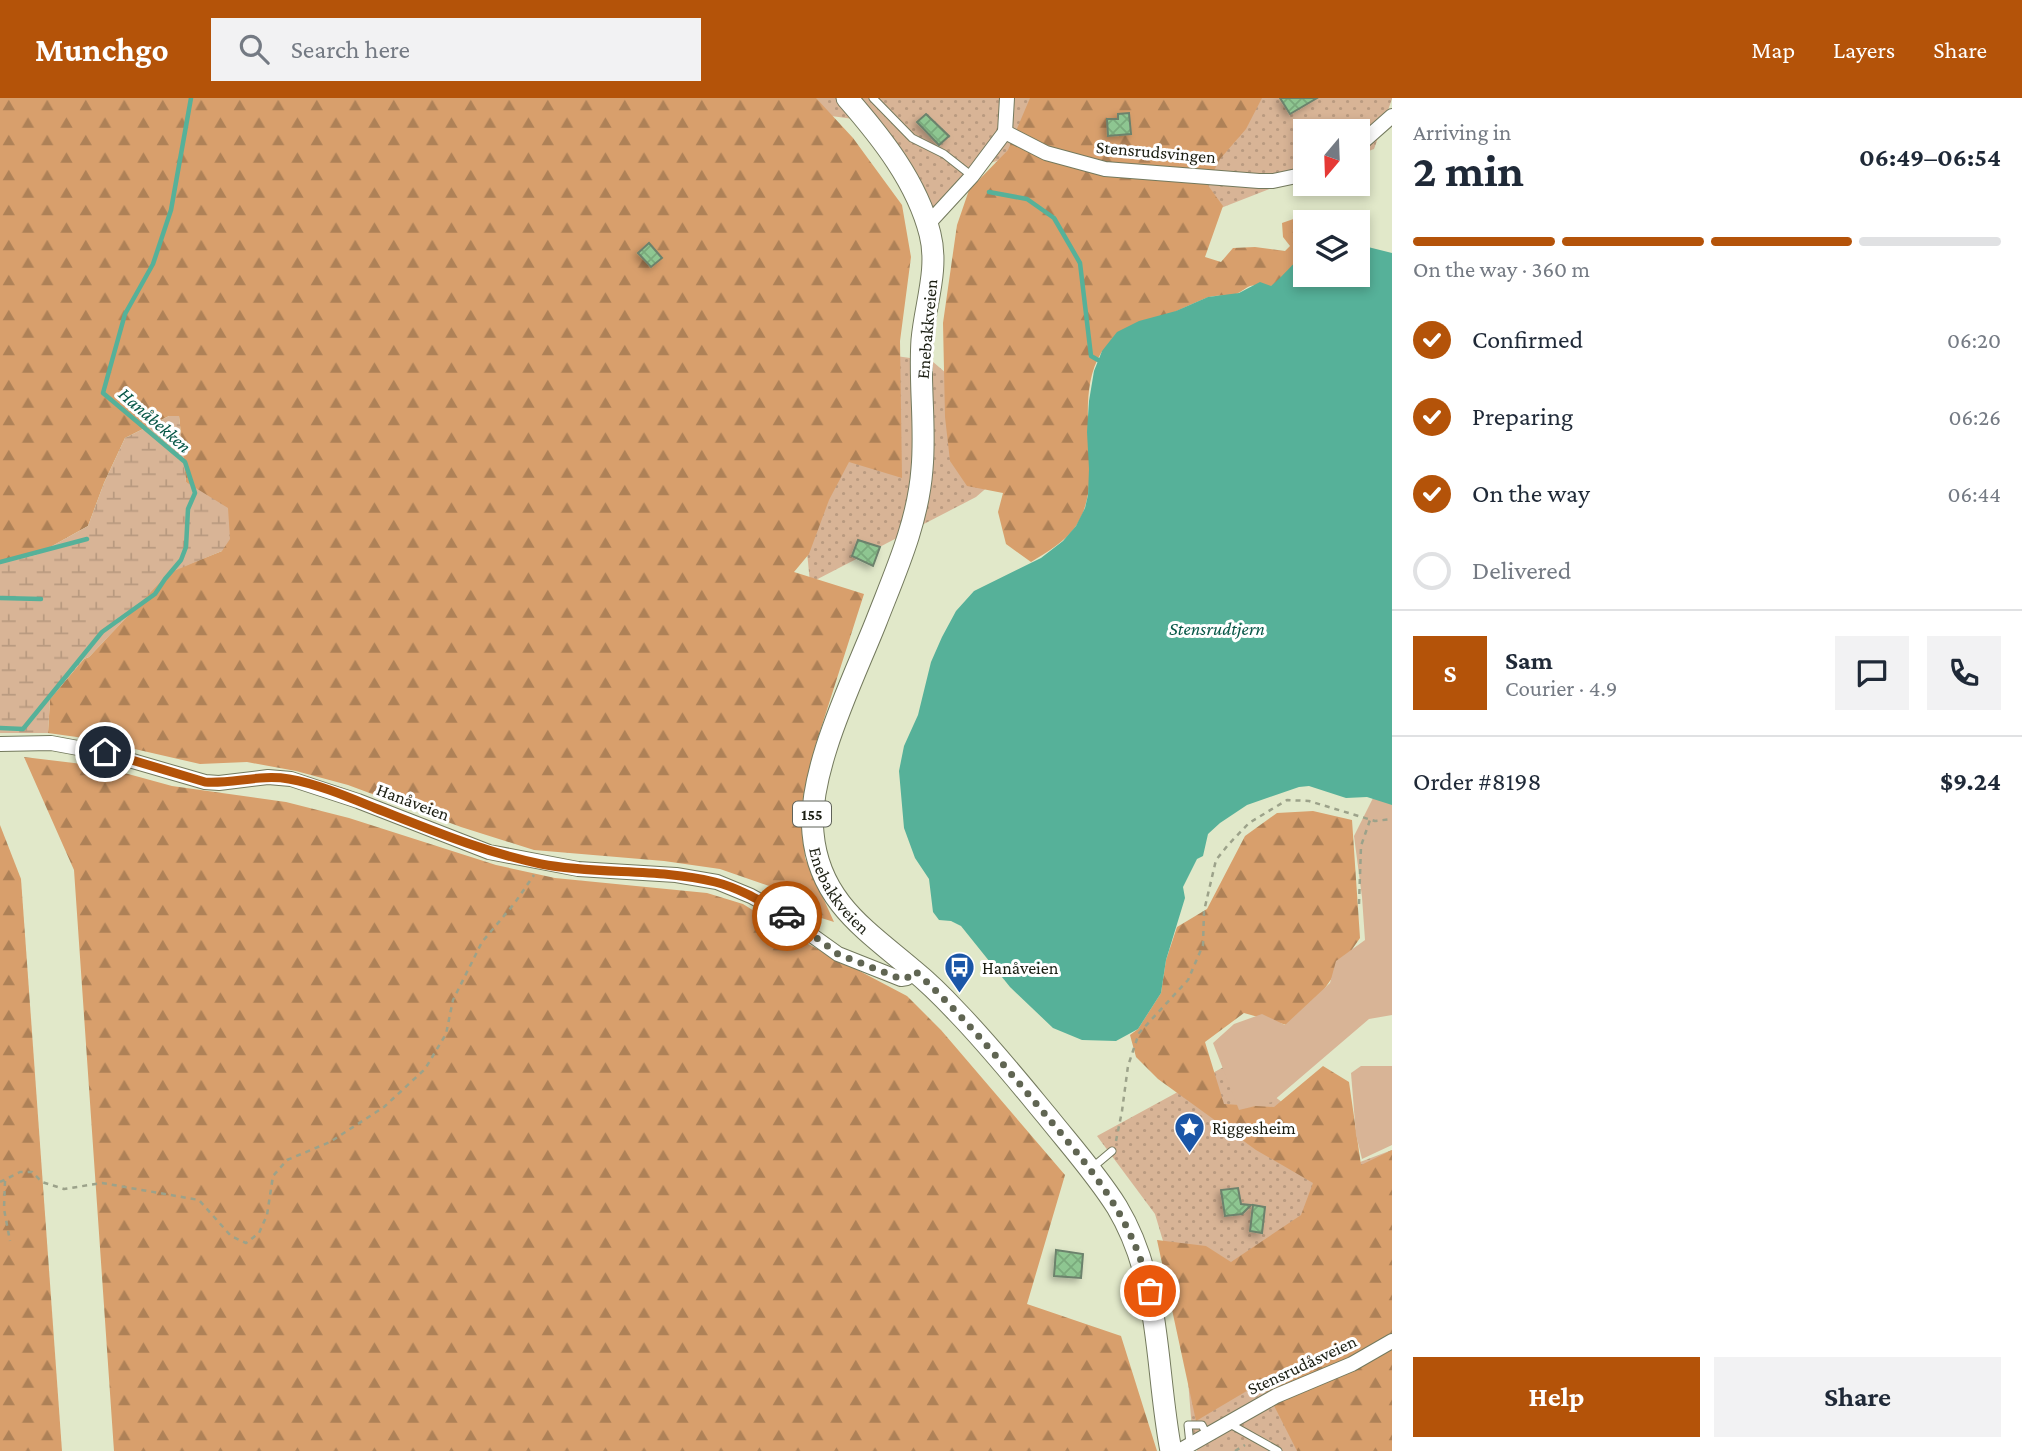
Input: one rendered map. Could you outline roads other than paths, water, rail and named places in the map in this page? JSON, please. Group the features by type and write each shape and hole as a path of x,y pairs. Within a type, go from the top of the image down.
{"main road":[{"name":"Enebakkveien","path":"847,98 877,135 916,197 927,225 933,262 921,354 923,440 919,497 898,565 824,757 816,786 812,818 817,855 836,898 864,931 915,971 976,1031 1115,1204 1133,1237 1142,1261 1180,1449"}],"street":[{"path":"927,225 972,176 1005,132 1007,98"},
{"path":"1370,135 1392,116"},
{"name":"Stensrudsvingen","path":"1005,132 1016,140 1046,153 1105,169 1259,181 1293,177"},
{"name":"Hanåveien","path":"0,744 51,743 105,752 205,782 219,783 268,777 291,779 358,801 489,852 578,869 676,875 717,882 778,911 838,954 901,979 907,978 915,971"},
{"name":"Stensrudåsveien","path":"1180,1449 1276,1396 1352,1364 1392,1341"}],"lane":[{"path":"873,98 912,138 944,154 972,176"},
{"path":"1090,1170 1112,1151"},
{"path":"1229,1424 1279,1451"}],"water":[{"name":"Stensrudtjern","path":"1370,248 1392,253 1392,805 1367,797 1346,798 1309,786 1299,787 1247,805 1220,823 1208,834 1203,856 1197,859 1183,887 1185,898 1166,960 1161,993 1138,1029 1116,1041 1082,1040 1053,1028 1010,987 961,926 951,921 939,920 933,912 929,879 915,858 904,828 899,771 904,746 918,715 931,662 956,611 974,591 1041,558 1063,541 1076,526 1088,495 1087,432 1094,371 1102,351 1117,332 1139,321 1176,311 1208,297 1239,293 1260,282 1271,286 1293,264 1293,287 1370,287"}],"waterway":[{"name":"Hanåbekken","path":"0,728 23,729 102,632 155,594 181,560 186,547 188,509 195,493 185,462 103,393 125,314 153,264 171,210 191,98"},
{"path":"989,192 1027,199 1054,218 1080,263 1091,356 1098,360"},
{"path":"0,562 87,539"},
{"path":"0,598 41,599"}],"place":[{"name":"Hanåveien","path":"959,995"},
{"name":"Riggesheim","path":"1189,1155"}]}
